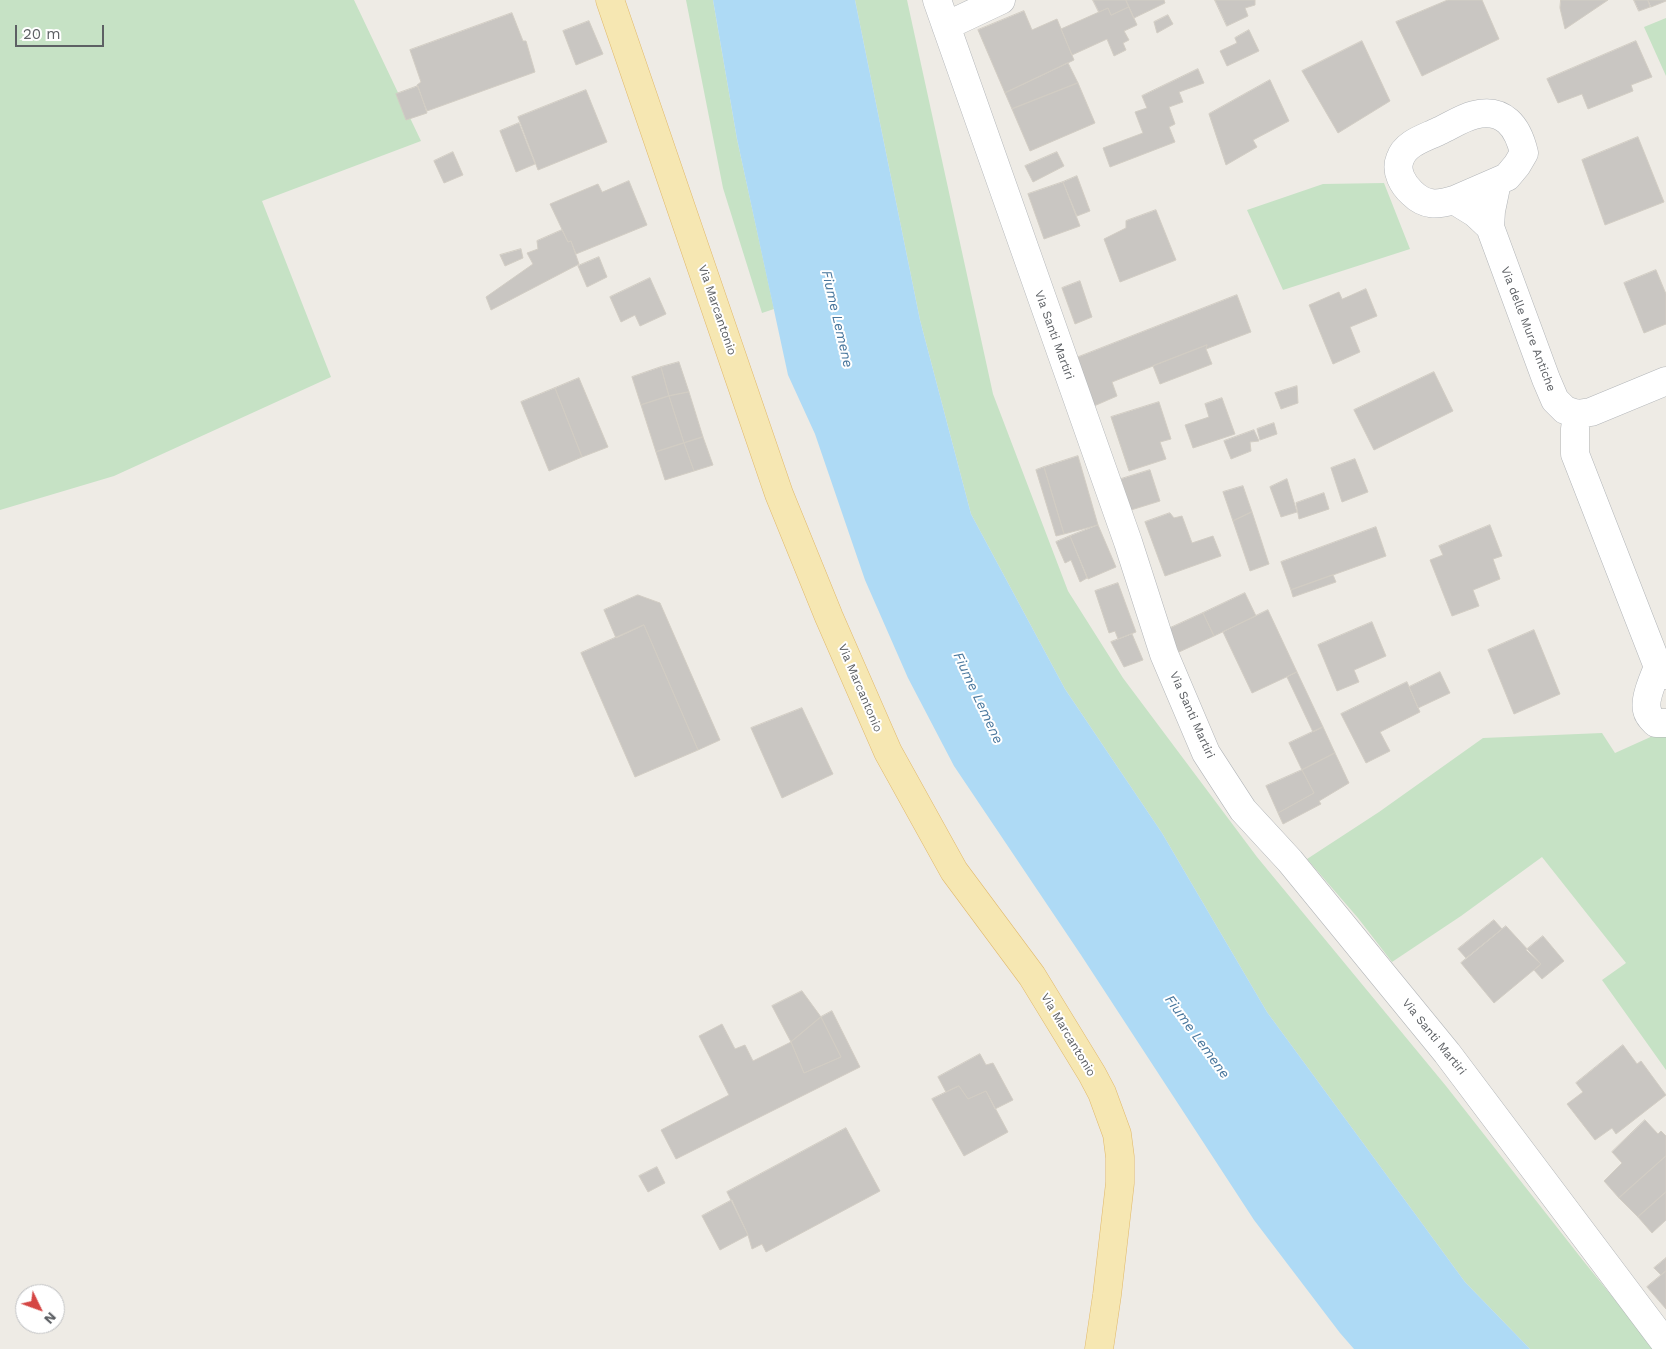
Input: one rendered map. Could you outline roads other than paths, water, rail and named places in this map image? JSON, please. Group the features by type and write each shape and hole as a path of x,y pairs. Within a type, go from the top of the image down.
{"main road":[{"name":"Via Marcantonio","path":"610,0 779,494 829,617 888,752 954,871 1032,976 1092,1074 1102,1093 1117,1134 1120,1157 1120,1183 1099,1349"}],"street":[{"name":"Via Santi Martiri","path":"937,0 1124,533 1164,654 1206,753 1243,810 1290,861 1447,1053 1666,1344"},
{"path":"946,26 1002,0"},
{"path":"1491,114 1513,124 1520,136 1524,153 1517,165 1507,177 1454,200 1439,205 1432,204 1426,203 1412,194 1402,182 1398,172 1399,160 1406,150 1413,143 1474,115 1491,114"},
{"name":"Via delle Mure Antiche","path":"1497,182 1490,227 1546,379 1556,400 1565,410 1577,414"},
{"name":"Via delle Mure Antiche","path":"1454,200 1475,213 1490,227"},
{"path":"1666,381 1591,412 1577,414 1575,430 1575,454 1662,671 1647,701 1647,710 1650,718 1656,723 1666,723"}],"water":[{"name":"Fiume Lemene","path":"713,0 855,0 920,320 971,514 1065,689 1162,833 1267,1012 1465,1282 1530,1349 1354,1349 1254,1220 1081,955 954,766 908,678 865,580 815,434 788,375 737,139"}]}
